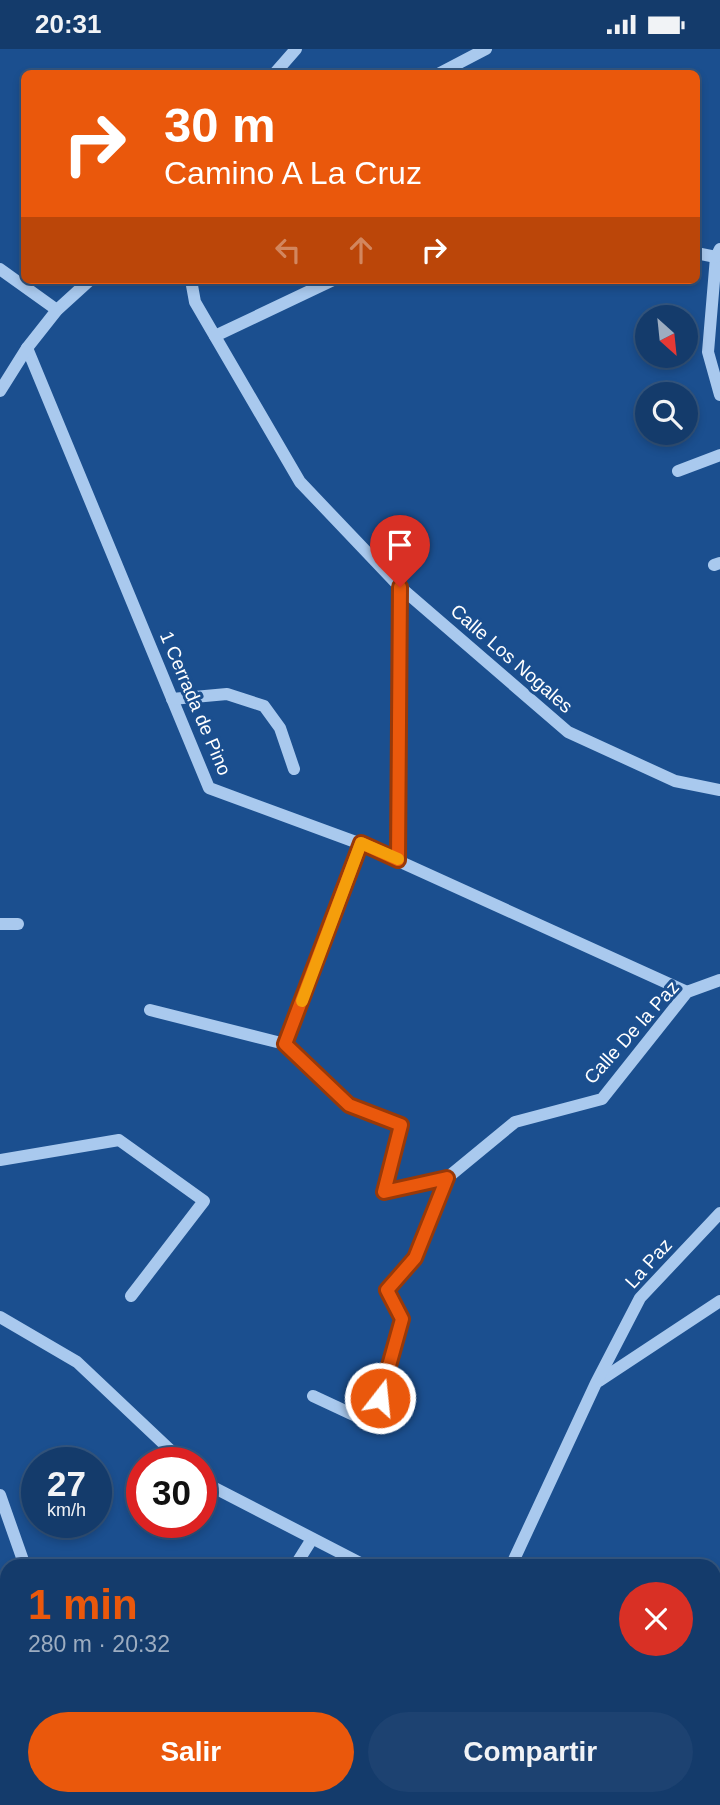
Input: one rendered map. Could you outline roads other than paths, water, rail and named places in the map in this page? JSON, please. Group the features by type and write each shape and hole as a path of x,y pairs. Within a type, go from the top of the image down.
{"street":[{"path":"278,70 296,49"},
{"path":"446,70 486,49"},
{"path":"700,253 718,253 708,352 720,395"},
{"path":"0,269 57,310"},
{"path":"0,391 27,348 57,310 86,284"},
{"name":"Calle Los Nogales","path":"192,284 195,302 300,482 400,587 568,732 675,781 720,790"},
{"path":"215,336 326,284"},
{"name":"1 Cerrada de Pino","path":"27,348 209,788 361,843 687,992"},
{"path":"678,471 720,456"},
{"path":"398,860 400,587"},
{"path":"172,699 227,694 264,706 280,728 294,769"},
{"path":"149,1010 285,1044 361,843"},
{"path":"0,924 18,924"},
{"name":"Calle De la Paz","path":"285,1044 349,1105 401,1125 384,1192 447,1178 515,1122 602,1099 687,992 720,981"},
{"path":"0,1160 119,1140 204,1201 131,1296"},
{"path":"313,1396 373,1424 402,1319 387,1290 415,1258 447,1178"},
{"name":"La Paz","path":"513,1559 596,1383 640,1298 720,1213"},
{"path":"596,1383 720,1301"},
{"path":"0,1317 77,1362 167,1447"},
{"path":"217,1489 352,1559"},
{"path":"0,1495 23,1559"},
{"path":"299,1559 312,1539"}]}
